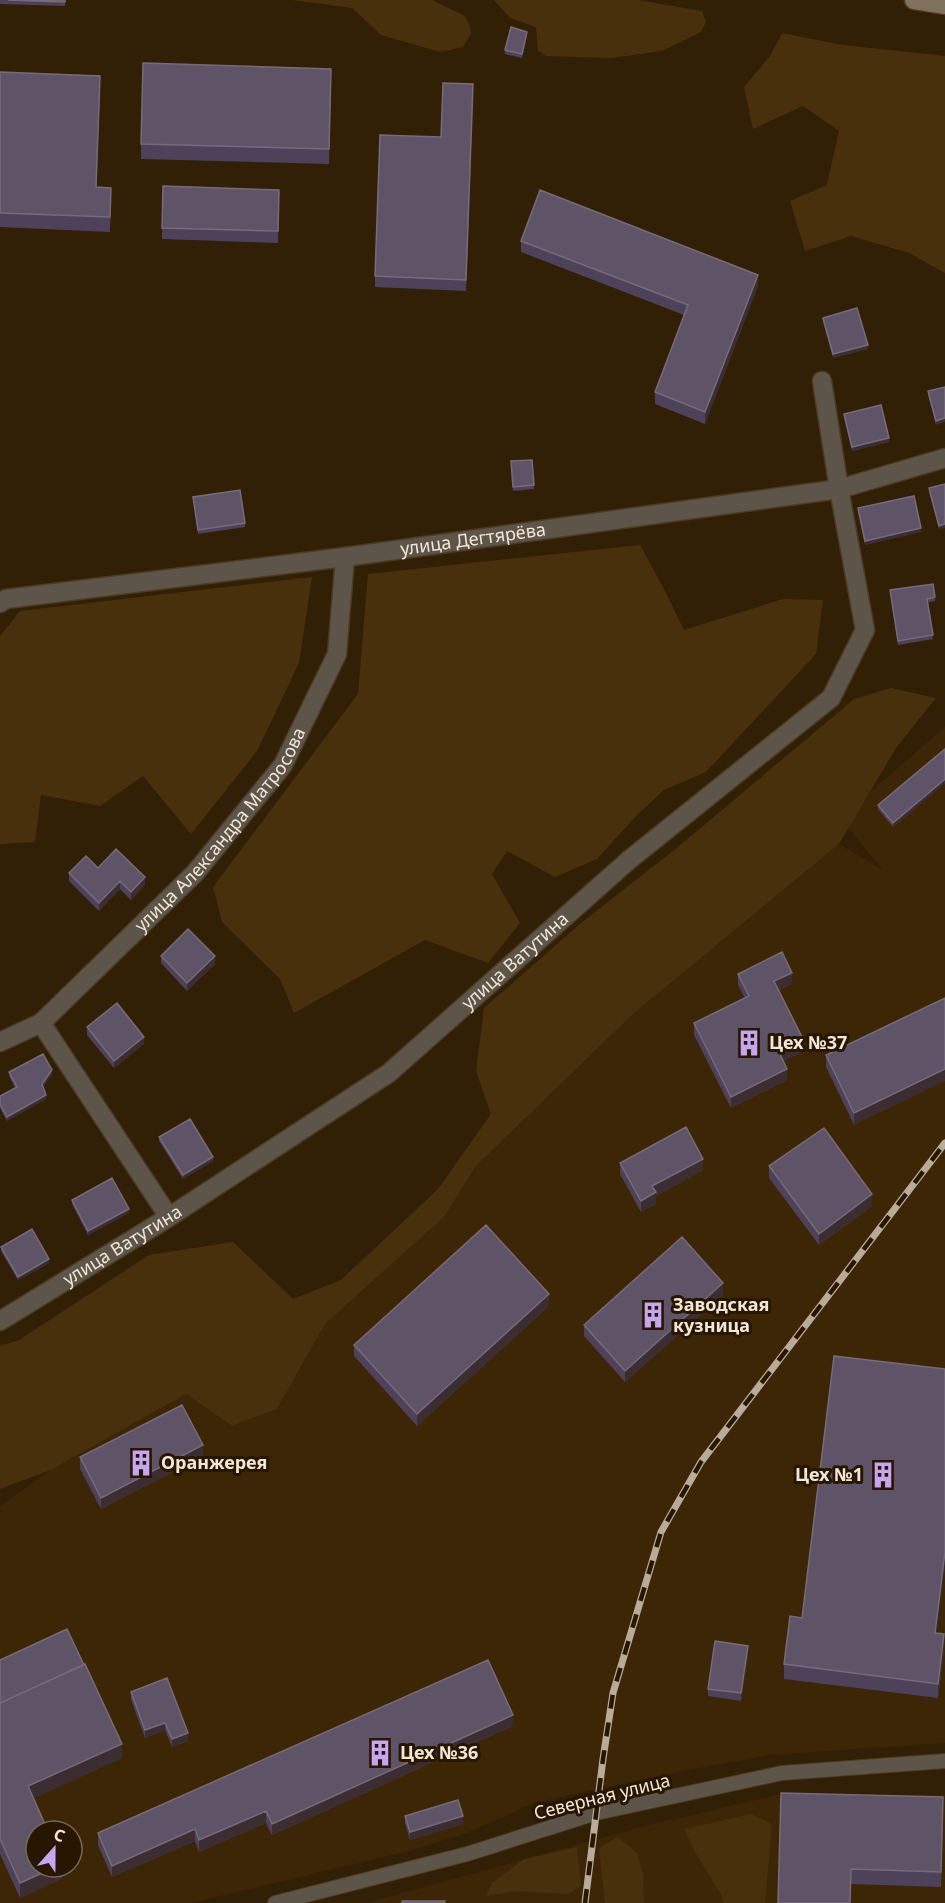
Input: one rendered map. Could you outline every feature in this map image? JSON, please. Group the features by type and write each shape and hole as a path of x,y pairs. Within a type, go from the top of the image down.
{"main road":[{"path":"914,0 945,6"}],"street":[{"name":"улица Ватутина","path":"0,1321 169,1217 389,1073 629,860 831,698 865,630 822,381"},
{"name":"улица Дегтярёва","path":"0,603 6,599 345,558 839,489 945,458"},
{"name":"улица Александра Матросова","path":"0,1042 41,1023 195,873 283,765 337,654 345,558"},
{"path":"41,1023 169,1217"}],"lane":[{"name":"Северная улица","path":"275,1903 467,1854 596,1813 782,1773 945,1761"}],"shaded area":[{"path":"292,0 432,0 465,16 471,34 463,47 440,52 381,35 352,8"},
{"path":"494,0 638,0 702,11 706,22 701,32 662,51 611,58 546,56 538,51 536,27 510,18"},
{"path":"782,33 843,45 945,56 945,273 909,253 851,236 805,251 790,201 827,185 839,131 803,106 753,129 744,87 770,56"},
{"path":"640,545 684,630 783,599 823,600 816,654 706,772 664,790 636,816 597,859 555,877 507,851 492,874 520,923 488,963 425,940 294,1013 280,979 222,922 213,887 358,694 368,574"},
{"path":"312,577 299,663 257,751 191,834 143,776 100,806 41,795 35,842 0,844 0,636 20,611"},
{"path":"891,688 936,698 896,748 839,844 633,1014 476,1166 444,1217 325,1324 277,1409 232,1426 186,1394 51,1470 0,1489 0,1346 19,1340 149,1255 233,1242 293,1299 341,1280 438,1189 491,1114 476,1071 484,1008 581,923 678,847 854,699"},
{"path":"945,727 945,1743 769,1755 673,1773 534,1803 467,1833 409,1851 191,1903 0,1903 0,1506 51,1470 186,1394 232,1426 277,1409 325,1324 444,1217 476,1166 633,1014 839,844 883,870 840,818"},
{"path":"781,1794 945,1795 945,1903 366,1903 645,1826"},
{"path":"752,1814 772,1824 765,1903 723,1903 721,1894 695,1852 684,1829"},
{"path":"618,1837 637,1853 643,1874 644,1903 605,1903 599,1848"},
{"path":"577,1847 581,1886 568,1894 516,1891 486,1896 492,1883 524,1859"}],"building":[{"path":"8,0 65,0 65,2"},
{"path":"511,27 527,32 522,54 505,50"},
{"path":"143,63 331,69 329,149 141,144"},
{"path":"0,72 100,76 96,187 111,188 110,217 0,213"},
{"path":"443,83 473,84 466,280 375,276 380,135 441,137"},
{"path":"163,186 279,190 278,231 162,228"},
{"path":"540,190 758,275 705,412 655,392 688,305 521,241"},
{"path":"857,308 868,345 833,354 823,318"},
{"path":"945,387 945,418 936,421 928,391"},
{"path":"881,405 889,438 852,447 844,414"},
{"path":"532,460 534,485 513,487 511,461"},
{"path":"945,484 945,524 939,526 929,488"},
{"path":"240,490 245,523 198,530 193,497"},
{"path":"914,496 921,528 865,541 858,508"},
{"path":"933,584 935,597 927,599 933,635 898,641 890,590"},
{"path":"945,749 945,779 893,823 878,805"},
{"path":"116,849 145,877 131,892 120,881 99,903 69,873 86,856 98,868"},
{"path":"188,929 215,956 187,983 161,956"},
{"name":"Цех №37","path":"782,952 792,973 774,981 803,1039 779,1052 787,1069 731,1097 694,1023 749,996 738,974"},
{"name":"Цех №37","path":"945,998 945,1069 854,1113 826,1055"},
{"path":"117,1003 144,1037 114,1061 87,1027"},
{"path":"43,1054 52,1070 42,1084 46,1095 7,1117 0,1104 0,1096 17,1087 9,1072"},
{"path":"190,1119 213,1157 183,1175 159,1137"},
{"path":"686,1127 703,1159 652,1186 656,1192 641,1201 620,1163"},
{"path":"824,1128 872,1194 819,1234 769,1166"},
{"path":"112,1178 129,1209 88,1231 72,1200"},
{"path":"486,1225 549,1294 417,1414 354,1345"},
{"path":"32,1229 49,1259 18,1277 1,1247"},
{"name":"Заводская кузница","path":"682,1237 723,1283 625,1371 584,1325"},
{"name":"Цех №1","path":"834,1356 945,1369 945,1552 935,1633 944,1634 938,1684 784,1664 790,1616 802,1618"},
{"name":"Оранжерея","path":"182,1405 203,1445 101,1498 80,1457"},
{"path":"67,1629 84,1665 0,1703 0,1660"},
{"path":"715,1641 748,1646 741,1693 708,1689"},
{"path":"488,1660 513,1715 272,1824 266,1811 199,1840 195,1829 112,1866 98,1833"},
{"path":"85,1664 122,1744 28,1786 43,1819 24,1819 24,1879 29,1879 20,1883 0,1839 0,1703"},
{"path":"167,1678 188,1733 172,1739 165,1723 145,1730 131,1692"},
{"path":"781,1793 943,1797 941,1872 851,1869 850,1903 778,1903"},
{"path":"458,1800 463,1816 410,1832 405,1816"},
{"path":"402,1901 445,1901 444,1903 402,1903"}],"railway":[{"path":"585,1903 613,1693 661,1532 701,1462 945,1143"}],"place":[{"name":"Цех №37","path":"749,1043"},
{"name":"Заводская кузница","path":"653,1315"},
{"name":"Оранжерея","path":"141,1463"},
{"name":"Цех №1","path":"883,1475"},
{"name":"Цех №36","path":"380,1753"}]}
